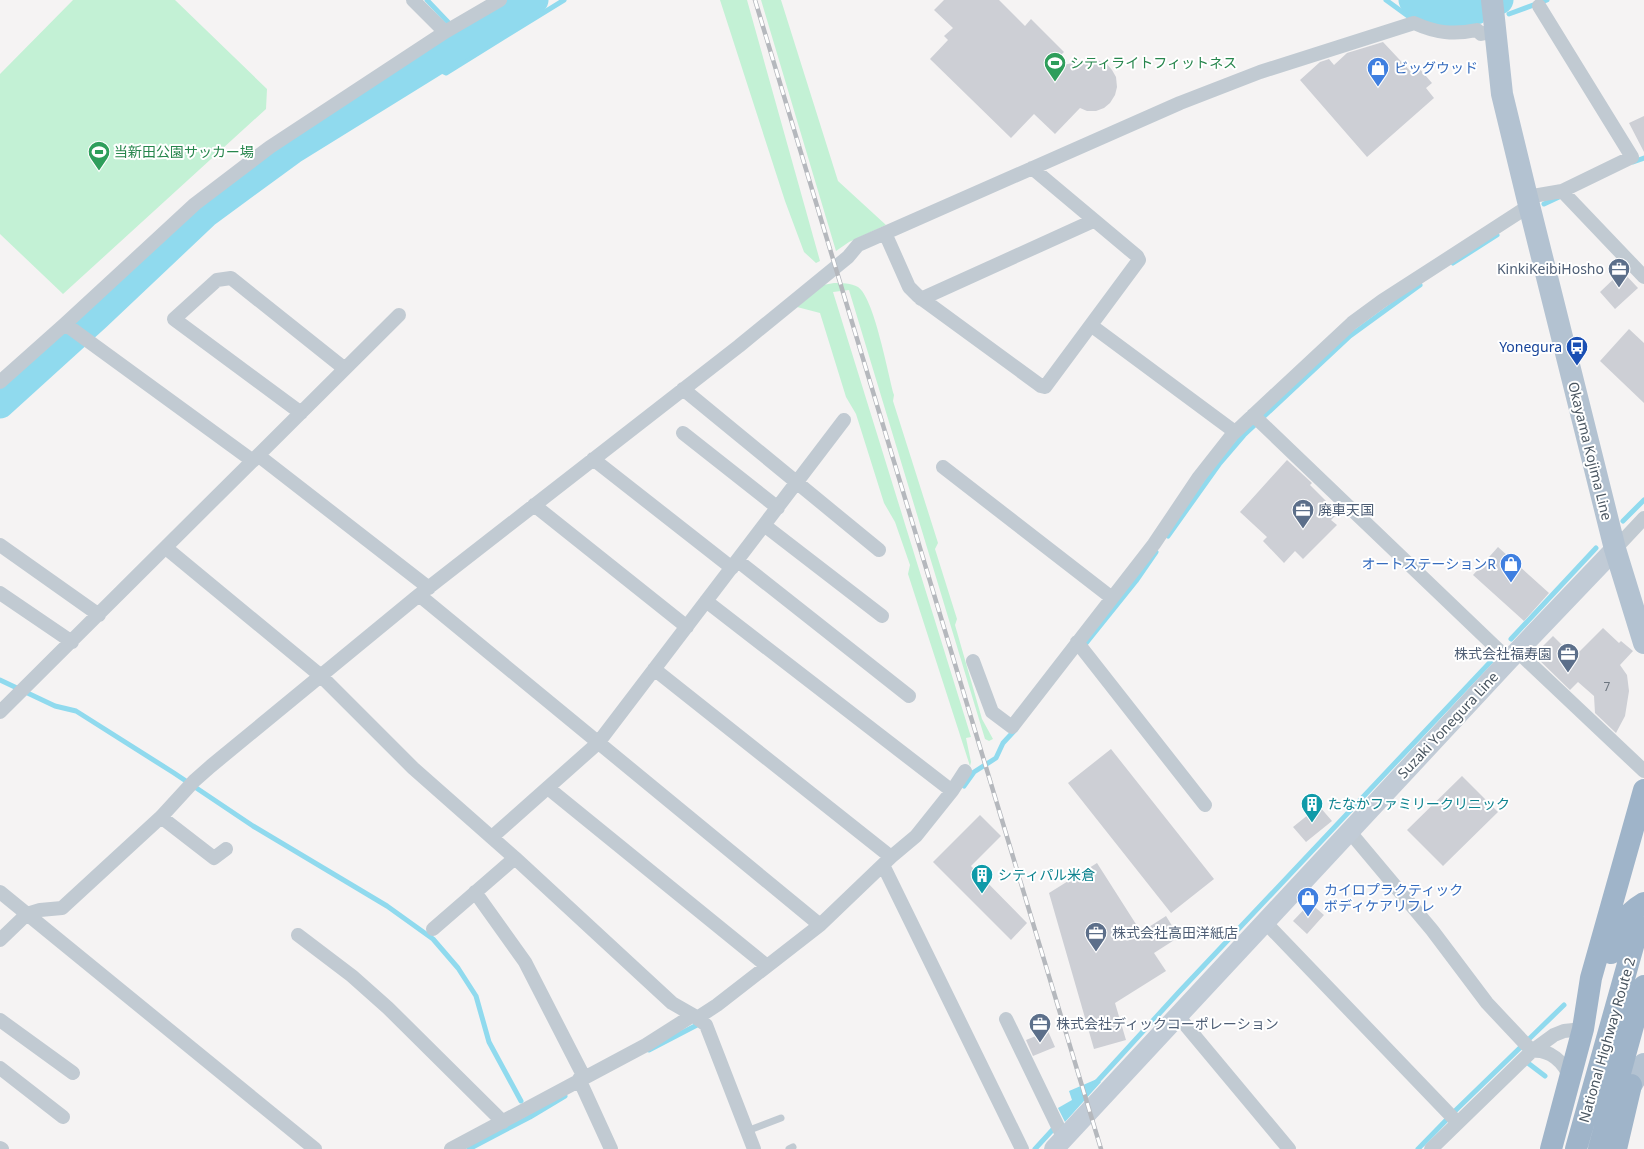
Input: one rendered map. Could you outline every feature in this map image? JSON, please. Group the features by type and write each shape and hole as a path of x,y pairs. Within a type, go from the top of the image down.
{"highway":[{"path":"1552,1149 1582,1029 1591,978 1644,790"},
{"path":"1582,1029 1601,984 1622,925 1628,915 1644,903"},
{"name":"National Highway Route 2","path":"1576,1149 1644,907"},
{"name":"National Highway Route 2","path":"1599,1149 1644,986"},
{"path":"1619,1142 1630,1087 1644,1036"}],"main road":[{"name":"Okayama Kojima Line","path":"1493,14 1502,94 1615,549 1637,605 1644,643"},
{"name":"Suzaki Yonegura Line","path":"1058,1135 1178,1016 1349,831 1615,549"},
{"path":"1630,1087 1644,1064"}],"street":[{"path":"413,0 450,29"},
{"path":"0,382 68,326 195,204 270,147 450,29 500,0"},
{"path":"973,660 992,712 1012,727 1080,646 1112,598 1154,544 1199,477 1235,432 1257,418 1352,323 1528,201 1564,194 1632,157 1539,6"},
{"path":"0,940 27,914 40,910 62,908 161,817 192,784 424,591 739,346 848,257 858,245 1180,103 1238,81 1414,23 1428,29 1443,32 1461,33 1477,30 1481,34 1493,14"},
{"path":"885,233 909,287 921,299 1041,386 1045,387 1092,326 1139,260 1137,256 1032,168"},
{"path":"1564,194 1644,277"},
{"path":"921,299 1094,221"},
{"path":"301,413 174,318 216,280 231,278 345,369"},
{"path":"0,712 256,459 399,315"},
{"path":"68,326 256,459 424,591 598,743 820,925"},
{"path":"1092,326 1235,432"},
{"path":"683,390 879,550"},
{"path":"1257,418 1513,656 1644,771"},
{"path":"492,837 598,743 844,420"},
{"path":"683,433 778,508"},
{"path":"593,459 909,696"},
{"path":"943,467 1112,598"},
{"path":"534,505 687,627"},
{"path":"1615,549 1644,518"},
{"path":"764,525 882,616"},
{"path":"0,545 99,615"},
{"path":"166,548 322,676 413,768 492,837 672,1003 695,1016 706,1025 754,1149"},
{"path":"0,593 72,642"},
{"path":"706,601 952,791"},
{"path":"1080,646 1204,805"},
{"path":"654,669 887,861 1022,1149"},
{"path":"451,1149 582,1083 646,1044 717,1005 820,925 887,861 916,836 952,791 965,770"},
{"path":"548,788 767,966"},
{"path":"161,817 214,858 226,849"},
{"path":"1349,831 1432,930 1526,1052"},
{"path":"433,929 515,858"},
{"path":"0,892 315,1149"},
{"path":"475,892 526,962 611,1149"},
{"path":"1265,922 1453,1118"},
{"path":"298,935 352,976 388,1008 502,1122"},
{"path":"1178,1016 1289,1149"},
{"path":"1006,1019 1058,1135"},
{"path":"0,1020 73,1074"},
{"path":"1431,1149 1453,1118 1526,1052 1554,1035 1564,1031 1582,1029"},
{"path":"1526,1052 1541,1050 1550,1054 1566,1068 1570,1078"},
{"path":"0,1068 63,1117"}],"lane":[{"path":"747,1131 781,1118"}],"green space":[{"name":"当新田公園サッカー場","path":"73,0 175,0 267,89 266,109 63,294 0,234 0,74"},
{"path":"720,0 747,0 820,261 816,263 804,252 785,201"},
{"path":"761,0 781,0 838,181 886,225 849,242 836,251"},
{"path":"834,283 849,284 858,287 870,305 894,395 893,401 938,543 935,549 957,619 955,625 982,719 993,739 989,741 985,739 849,290 833,292 971,737 966,738 971,762 970,766 908,574 910,565 895,522 884,503 856,414 846,397 820,313 797,307 823,285"}],"water":[{"path":"1097,1079 1101,1082 1065,1122 1058,1108 1072,1100 1069,1091"}],"building":[{"path":"944,0 999,0 1025,26 1031,19 1064,52 1047,69 1089,59 1106,63 1116,77 1117,87 1115,95 1110,103 1104,108 1096,111 1087,111 1080,108 1055,134 1034,114 1011,138 930,59 948,40 944,36 953,28 934,10"},
{"path":"1383,42 1412,73 1418,67 1432,83 1426,88 1434,98 1367,157 1300,80 1320,62 1329,59 1334,65 1347,53"},
{"path":"1644,116 1644,152 1629,123"},
{"path":"1622,271 1638,288 1615,309 1600,292"},
{"path":"1629,329 1644,343 1644,403 1600,361"},
{"path":"1287,460 1312,483 1310,485 1338,513 1331,520 1337,525 1303,559 1295,551 1284,563 1263,541 1267,537 1240,512"},
{"path":"1498,547 1549,593 1524,621 1473,575"},
{"path":"1603,628 1619,643 1621,641 1633,651 1620,665 1627,675 1629,691 1625,716 1616,733 1595,713 1594,696 1578,682 1570,690 1534,655 1553,636 1574,657"},
{"path":"1111,749 1214,879 1171,913 1068,783"},
{"path":"1462,776 1498,812 1443,866 1407,830"},
{"name":"たなかファミリークリニック","path":"1319,806 1332,821 1306,842 1293,827"},
{"name":"シティパル米倉","path":"980,815 1001,836 971,866 1027,923 1011,940 933,862"},
{"path":"1097,863 1141,932 1166,916 1179,937 1154,953 1166,971 1115,1003 1126,1040 1094,1049 1049,893"},
{"name":"カイロプラクティック ボディケアリフレ","path":"1310,903 1324,915 1307,934 1293,921"},
{"path":"1048,1031 1055,1047 1033,1056 1026,1040"}],"waterway":[{"path":"427,0 466,41"},
{"path":"0,404 97,316 206,213 292,150 534,0"},
{"path":"429,65 446,73 564,0"},
{"path":"1386,0 1408,16 1416,19"},
{"path":"1413,0 1435,12 1464,12 1499,0"},
{"path":"1509,14 1547,0"},
{"path":"1452,27 1481,21"},
{"path":"1633,162 1644,158"},
{"path":"1544,204 1559,197"},
{"path":"1453,263 1497,235"},
{"path":"1168,536 1220,463 1244,435 1350,336 1420,285"},
{"path":"1623,521 1644,500"},
{"path":"1511,639 1596,548"},
{"path":"1083,647 1136,581 1156,552"},
{"path":"1094,1085 1179,992 1495,657"},
{"path":"0,680 55,706 76,711 174,773 253,826 387,906 433,939 458,968 476,996 489,1042 521,1101"},
{"path":"964,786 974,772 996,758 1003,743 1016,729"},
{"path":"1418,1149 1564,1005"},
{"path":"649,1050 697,1025"},
{"path":"1524,1060 1545,1076"},
{"path":"530,1117 565,1096"},
{"path":"469,1149 530,1117 529,1115"},
{"path":"1035,1149 1056,1126"}],"railway":[{"path":"755,0 1101,1149"}],"place":[{"name":"シティライトフィットネス","path":"1055,82"},
{"name":"ビッグウッド","path":"1378,88"},
{"name":"当新田公園サッカー場","path":"99,172"},
{"name":"KinkiKeibiHosho","path":"1619,288"},
{"name":"Yonegura","path":"1577,366"},
{"name":"廃車天国","path":"1303,530"},
{"name":"オートステーションR","path":"1511,584"},
{"name":"株式会社福寿園","path":"1568,674"},
{"name":"たなかファミリークリニック","path":"1312,824"},
{"name":"シティパル米倉","path":"982,894"},
{"name":"カイロプラクティック ボディケアリフレ","path":"1308,918"},
{"name":"株式会社高田洋紙店","path":"1096,952"},
{"name":"株式会社ディックコーポレーション","path":"1040,1044"}]}
